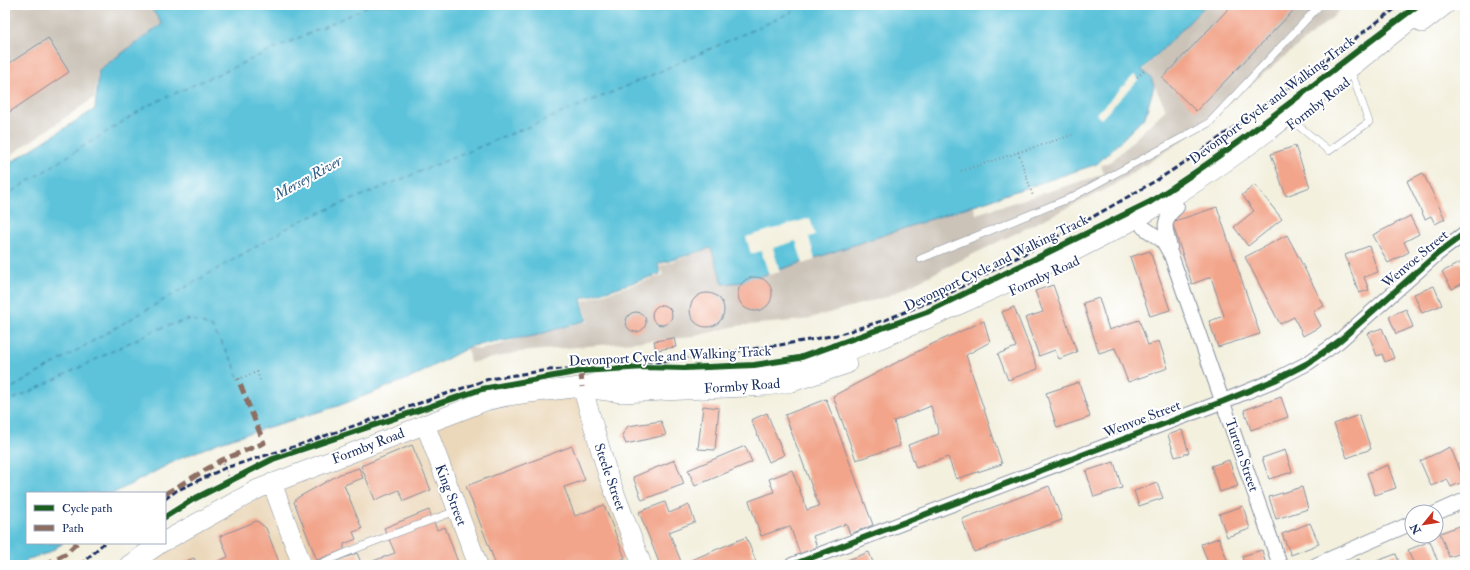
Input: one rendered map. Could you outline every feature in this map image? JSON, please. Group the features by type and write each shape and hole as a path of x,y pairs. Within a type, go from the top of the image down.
{"main road":[{"name":"Formby Road","path":"166,539 201,519 272,483 479,403 508,395 582,387 616,378 654,375 749,374 781,370 836,354 936,315 1019,277 1121,226 1169,199 1224,163 1285,118 1430,5"},
{"name":"Formby Road","path":"582,387 622,393 767,386 804,378 871,355 961,316 1143,227 1224,177 1445,5"},
{"name":"Steele Street","path":"582,387 608,475 642,565"},
{"name":"King Street","path":"425,424 478,565"},
{"path":"272,483 302,565"},
{"path":"129,565 160,544"}],"street":[{"name":"Turton Street","path":"1177,207 1169,214 1165,225 1172,255 1280,565"},
{"name":"Turton Street","path":"1143,227 1163,241 1172,255"},
{"name":"Wenvoe Street","path":"792,565 1224,401 1275,380 1308,363 1338,342 1437,254 1465,233"},
{"path":"1444,509 1465,500"},
{"path":"1316,565 1404,526"}],"lane":[{"path":"920,259 1070,198 1209,123 1320,5"},
{"path":"1294,122 1329,151 1369,122 1353,77"},
{"path":"317,565 373,540 388,537 457,510"}],"path":[{"path":"1137,78 1144,71"},
{"path":"961,171 1072,135"},
{"path":"1018,152 1033,196"},
{"path":"238,379 257,372 261,383"},
{"path":"222,460 233,479 224,484"}],"shaded area":[{"path":"5,5 156,5 166,20 98,71 94,98 5,159"},
{"path":"1204,5 1344,5 1333,17 1179,143 1110,187 886,297 803,320 736,326 691,337 520,352 470,363 467,345 479,350 589,321 583,301 663,275 659,266 813,213 972,201 976,214 1104,174 1101,165 1112,161 1166,109 1151,79 1143,71"},
{"path":"582,387 642,565 129,565 160,544 166,544 166,541 416,428"}],"water":[{"name":"Mersey River","path":"149,5 1206,5 1142,70 1151,78 1154,86 1145,117 1097,164 743,282 723,284 711,248 658,264 660,274 581,299 587,320 534,336 471,346 413,377 338,406 220,442 179,459 116,492 26,492 26,544 62,544 48,553 29,559 21,565 5,565 5,166 95,109 99,70 162,24"}],"pier":[{"path":"1134,75 1139,79 1101,119 1096,114"},
{"path":"810,218 815,235 809,237 815,260 803,264 796,241 773,248 780,272 769,275 761,251 751,254 746,237"}],"building":[{"path":"1232,5 1299,5 1196,111 1162,78"},
{"path":"48,38 69,72 5,115 5,66"},
{"path":"1295,146 1310,187 1286,196 1271,154"},
{"path":"1423,173 1445,219 1435,224 1431,216 1425,219 1407,181"},
{"path":"1255,185 1282,219 1248,246 1234,227 1254,211 1242,195"},
{"path":"1217,207 1260,334 1218,347 1209,321 1224,316 1211,277 1192,284 1172,222"},
{"path":"1410,216 1419,234 1404,242 1409,252 1388,263 1373,235"},
{"path":"1287,235 1324,306 1313,311 1321,326 1303,336 1294,317 1280,324 1245,257"},
{"path":"1369,246 1378,272 1364,277 1369,290 1359,293 1345,255"},
{"path":"1150,251 1170,310 1150,316 1130,257"},
{"path":"1461,262 1465,270 1465,282 1452,289 1442,272"},
{"path":"752,277 758,277 762,278 769,284 772,294 771,301 765,308 758,311 752,311 748,310 741,304 738,297 738,291 739,287 745,280"},
{"path":"1053,285 1077,352 1059,359 1055,350 1039,356 1025,318 1043,312 1035,291"},
{"path":"1434,286 1442,305 1422,313 1414,294"},
{"path":"704,293 710,293 714,294 721,300 724,310 723,317 717,324 710,327 704,327 700,326 693,320 690,313 690,307 691,303 697,296"},
{"path":"1099,298 1109,330 1139,320 1148,345 1159,341 1168,368 1128,382 1115,348 1099,353 1083,303"},
{"path":"662,305 669,308 672,315 669,322 662,325 655,322 652,315 655,308"},
{"path":"1014,307 1038,369 1008,380 998,354 1016,347 1002,312"},
{"path":"1406,309 1413,327 1396,334 1389,316"},
{"path":"636,312 643,315 646,322 643,329 636,332 629,329 626,322 629,315"},
{"path":"984,321 990,342 966,355 1002,464 956,479 948,457 916,468 908,445 939,434 931,406 894,421 900,446 856,460 833,396 930,345"},
{"path":"1382,328 1394,358 1385,362 1382,354 1377,356 1368,333"},
{"path":"674,338 676,347 656,350 654,341"},
{"path":"1079,382 1090,417 1057,428 1046,393"},
{"path":"1281,397 1288,417 1251,430 1244,410"},
{"path":"826,399 873,525 850,534 846,524 813,536 817,547 800,554 790,526 761,536 749,501 774,492 769,479 792,470 807,510 819,506 785,415"},
{"path":"703,406 719,408 715,450 698,449"},
{"path":"767,413 784,455 769,462 751,420"},
{"path":"1359,415 1371,449 1347,458 1334,424"},
{"path":"661,421 666,435 626,444 622,435 628,426"},
{"path":"1182,430 1189,453 1175,457 1168,435"},
{"path":"412,445 431,490 404,501 399,490 375,500 361,466"},
{"path":"572,446 585,480 564,487 575,516 604,505 625,558 607,565 496,565 466,486"},
{"path":"745,446 752,462 695,486 688,470"},
{"path":"1450,447 1465,481 1451,487 1447,479 1431,486 1420,461"},
{"path":"1285,450 1292,472 1269,479 1262,458"},
{"path":"675,460 684,484 642,500 633,477"},
{"path":"1229,460 1238,486 1220,492 1211,466"},
{"path":"1114,462 1122,488 1094,497 1086,471"},
{"path":"1388,465 1396,488 1375,495 1367,473"},
{"path":"359,468 363,478 344,485 362,529 353,532 356,539 344,544 344,550 317,560 294,502 297,498 340,474"},
{"path":"1157,483 1163,498 1139,506 1134,491"},
{"path":"1049,486 1062,520 974,552 962,519"},
{"path":"1302,487 1308,509 1276,519 1269,497"},
{"path":"665,502 669,513 689,505 695,522 669,532 682,564 746,537 756,561 747,565 660,565 639,512"},
{"path":"1243,506 1250,529 1227,537 1219,514"},
{"path":"429,510 437,530 445,527 459,565 374,565 373,561 395,553 384,528"},
{"path":"257,521 266,528 280,565 209,565 228,557 220,536"},
{"path":"1310,523 1319,544 1291,555 1282,534"},
{"path":"1465,524 1465,552 1449,557 1444,544 1444,532"},
{"path":"1219,538 1229,565 1209,565 1201,544"},
{"path":"1423,544 1431,544 1439,565 1414,565 1408,550"},
{"path":"1262,550 1266,565 1244,565 1242,556"},
{"path":"869,552 874,565 834,565"},
{"path":"357,553 362,565 326,565"},
{"path":"1396,554 1400,565 1378,565 1377,561"},
{"path":"194,558 197,565 177,565"},
{"path":"1359,559 1361,565 1347,565 1347,564"}],"ferry route":[{"path":"5,196 149,105 359,11 369,5"},
{"path":"5,392 298,222 627,86 775,20 805,5"},
{"path":"5,403 155,330 190,319 212,327 234,364 238,379"}],"railway":[{"path":"166,498 176,491 225,468 293,447 489,379 548,370 640,365 780,345 837,335 885,320 944,296 1077,226 1157,180 1193,157 1400,5"},
{"path":"80,565 103,544"}],"marked path":[{"path":"581,371 582,387"},
{"path":"166,493 222,460 264,443 238,379"},
{"path":"44,565 65,554 76,544"}],"cycle path":[{"name":"Devonport Cycle and Walking Track","path":"166,516 192,500 273,459 482,389 581,371 645,367 684,368 754,365 799,358 927,312 1150,202 1219,156 1418,5"},
{"path":"792,565 1224,401 1275,380 1308,363 1338,342 1437,254 1465,233"}]}
